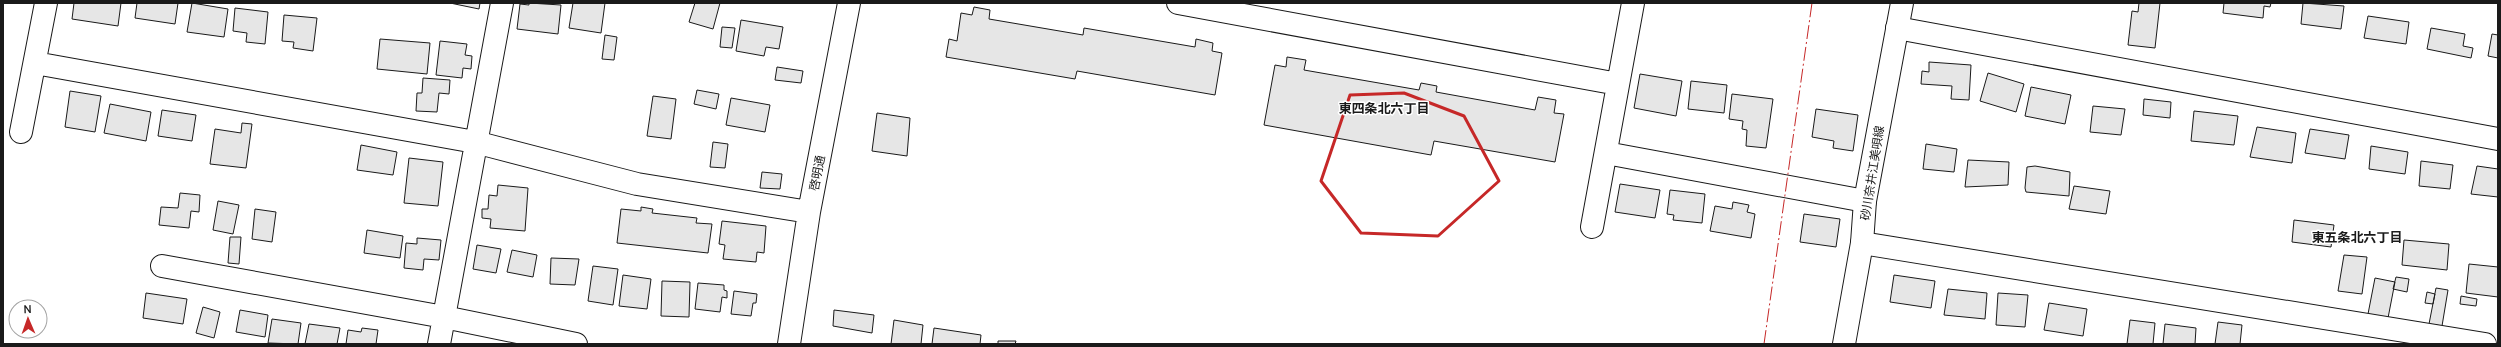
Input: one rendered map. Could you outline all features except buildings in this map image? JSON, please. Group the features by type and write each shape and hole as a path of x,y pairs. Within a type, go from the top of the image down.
{"street":[{"path":"21,132 46,3"},
{"path":"439,344 475,142 502,3"},
{"name":"啓明通","path":"789,344 809,212 849,3"},
{"path":"1178,3 1618,84"},
{"path":"1592,227 1633,3"},
{"name":"砂川奈井江美唄線","path":"1844,344 1862,243 1865,201 1902,3"},
{"path":"1897,28 2498,139"},
{"path":"35,63 475,142 637,184 809,212"},
{"path":"1606,154 1865,201"},
{"path":"1862,243 2485,344"},
{"path":"162,266 444,317 576,344"}],"highlighted area":[{"path":"1404,93 1464,116 1499,181 1438,236 1361,233 1321,181 1350,95"}],"power":[{"path":"1764,344 1812,3"}],"district":[{"name":"東四条北六丁目","path":"1384,108"},
{"name":"東五条北六丁目","path":"2357,237"}]}
